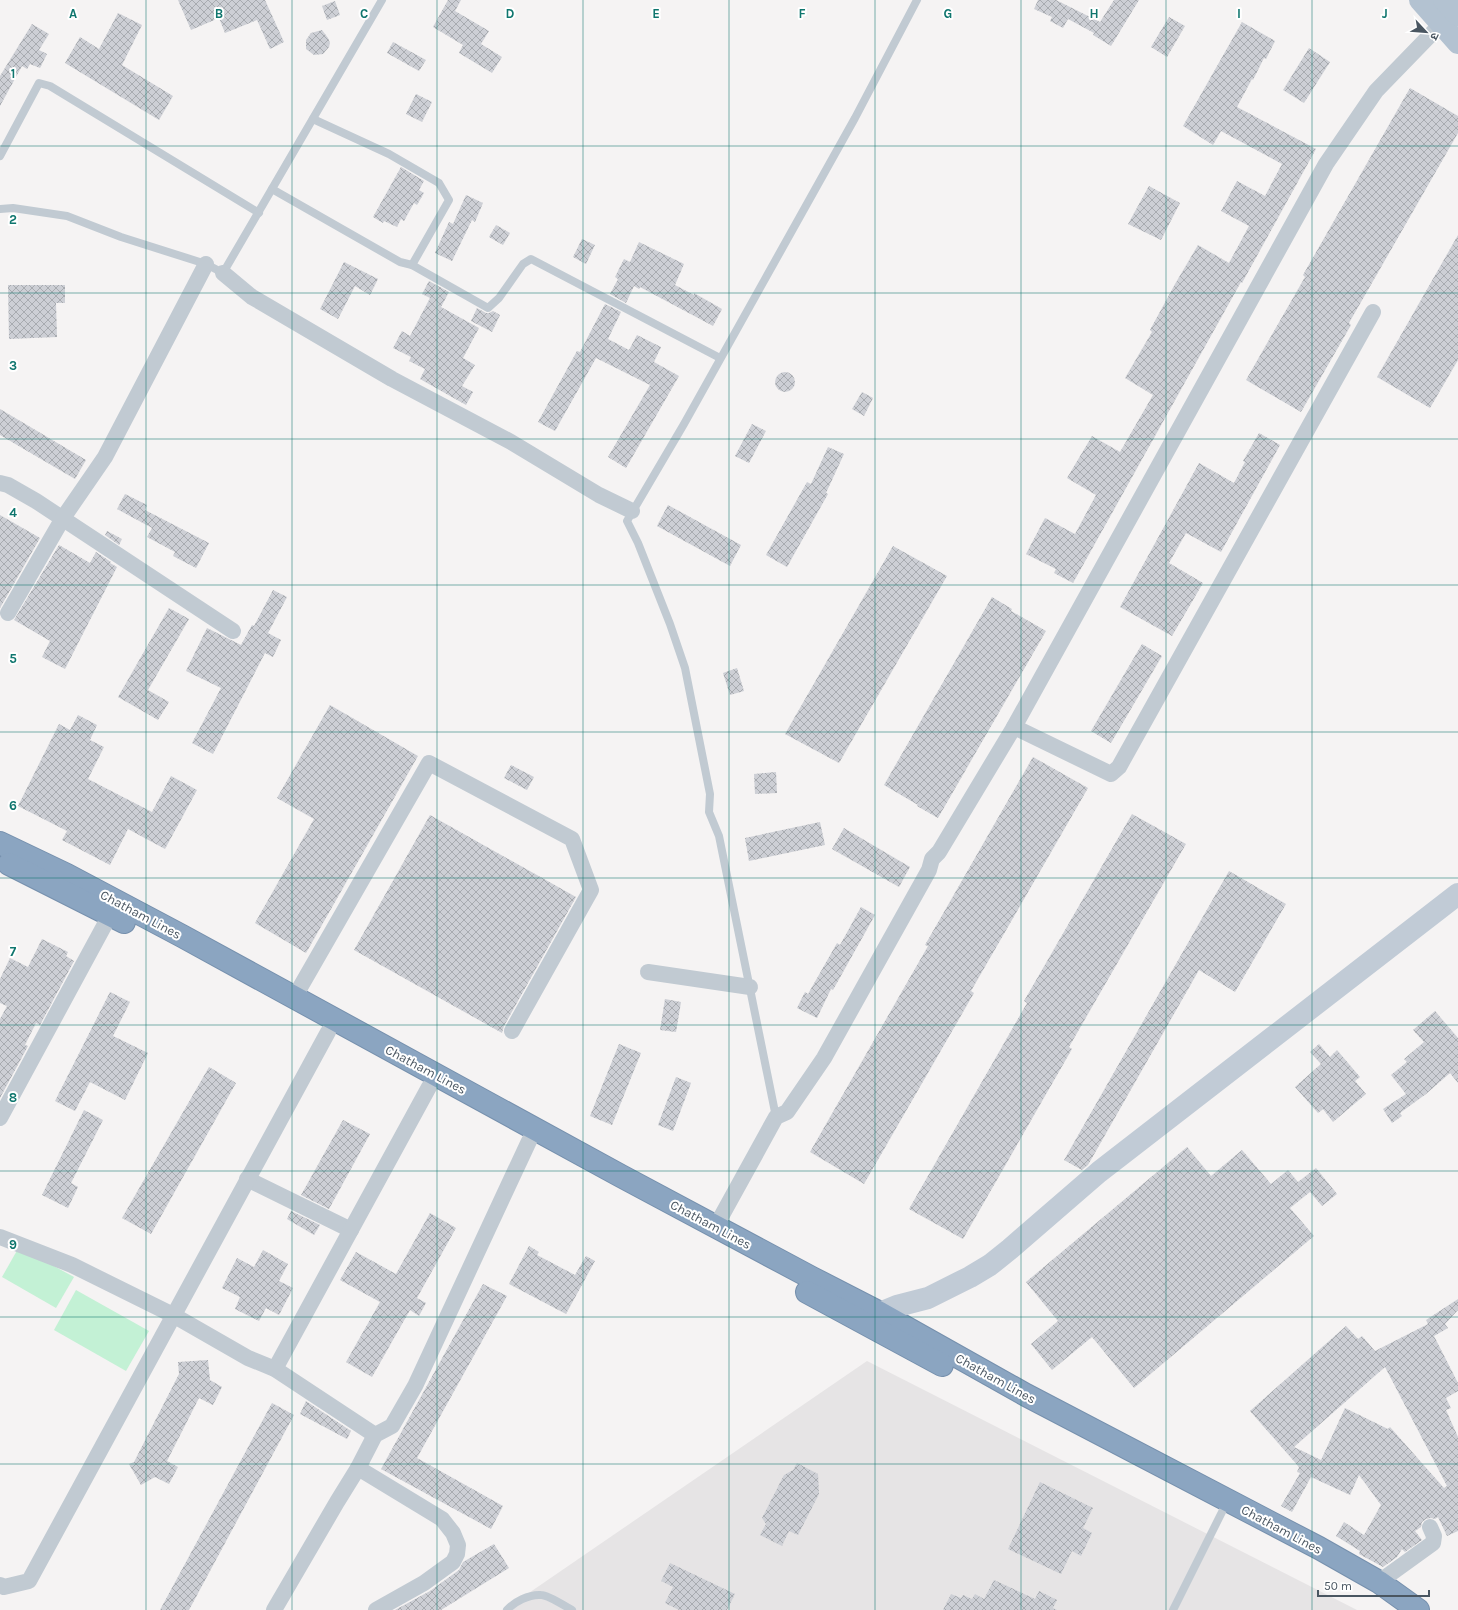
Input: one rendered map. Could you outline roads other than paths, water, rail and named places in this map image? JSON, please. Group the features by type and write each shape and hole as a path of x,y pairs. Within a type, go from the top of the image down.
{"highway":[{"name":"Chatham Lines","path":"0,843 67,875 812,1278 874,1319"},
{"name":"Chatham Lines","path":"0,860 110,915 529,1141 874,1319 1225,1506 1379,1582 1418,1610"},
{"name":"Chatham Lines","path":"1225,1506 1345,1578 1395,1610"}],"main road":[{"path":"1420,0 1449,19"},
{"path":"1444,0 1449,19 1458,42"}],"street":[{"path":"716,1226 776,1117 787,1112 824,1058 929,870 932,859 939,852 1014,726 1326,164 1376,91 1449,19"},
{"path":"8,612 63,518 105,457 206,264"},
{"path":"223,273 252,297 392,379 511,442 599,495 632,511"},
{"path":"1014,726 1111,774 1119,767 1373,312"},
{"path":"0,483 8,485 63,518 233,631"},
{"path":"294,998 429,763 572,839 591,890 512,1031"},
{"path":"874,1319 897,1306 928,1298 970,1277 990,1264 1010,1249 1099,1172 1458,894"},
{"path":"0,1118 110,915"},
{"path":"648,972 750,987"},
{"path":"0,1584 4,1587 29,1581 328,1032"},
{"path":"275,1369 429,1087"},
{"path":"274,1610 358,1468 375,1435 392,1426 415,1386 529,1141"},
{"path":"247,1179 351,1230"},
{"path":"0,1237 72,1265 173,1315 248,1358 275,1369 375,1435"},
{"path":"358,1468 442,1519 453,1533 458,1545 457,1554 452,1562 424,1583 376,1610"},
{"path":"1379,1582 1433,1543 1434,1536 1430,1528"}],"lane":[{"path":"0,209 13,208 67,216 120,237 206,264 223,273 382,0"},
{"path":"776,1117 719,836 709,812 710,794 685,668 638,543 627,521 684,424 855,118 917,0"},
{"path":"0,156 39,83 50,86 259,213"},
{"path":"313,119 389,154 439,183 449,200 412,265"},
{"path":"272,190 400,262 412,265 488,308 499,298 523,264 531,260 720,358"},
{"path":"1173,1610 1225,1506"},
{"path":"507,1610 512,1604 532,1596 542,1594 572,1610"}]}
